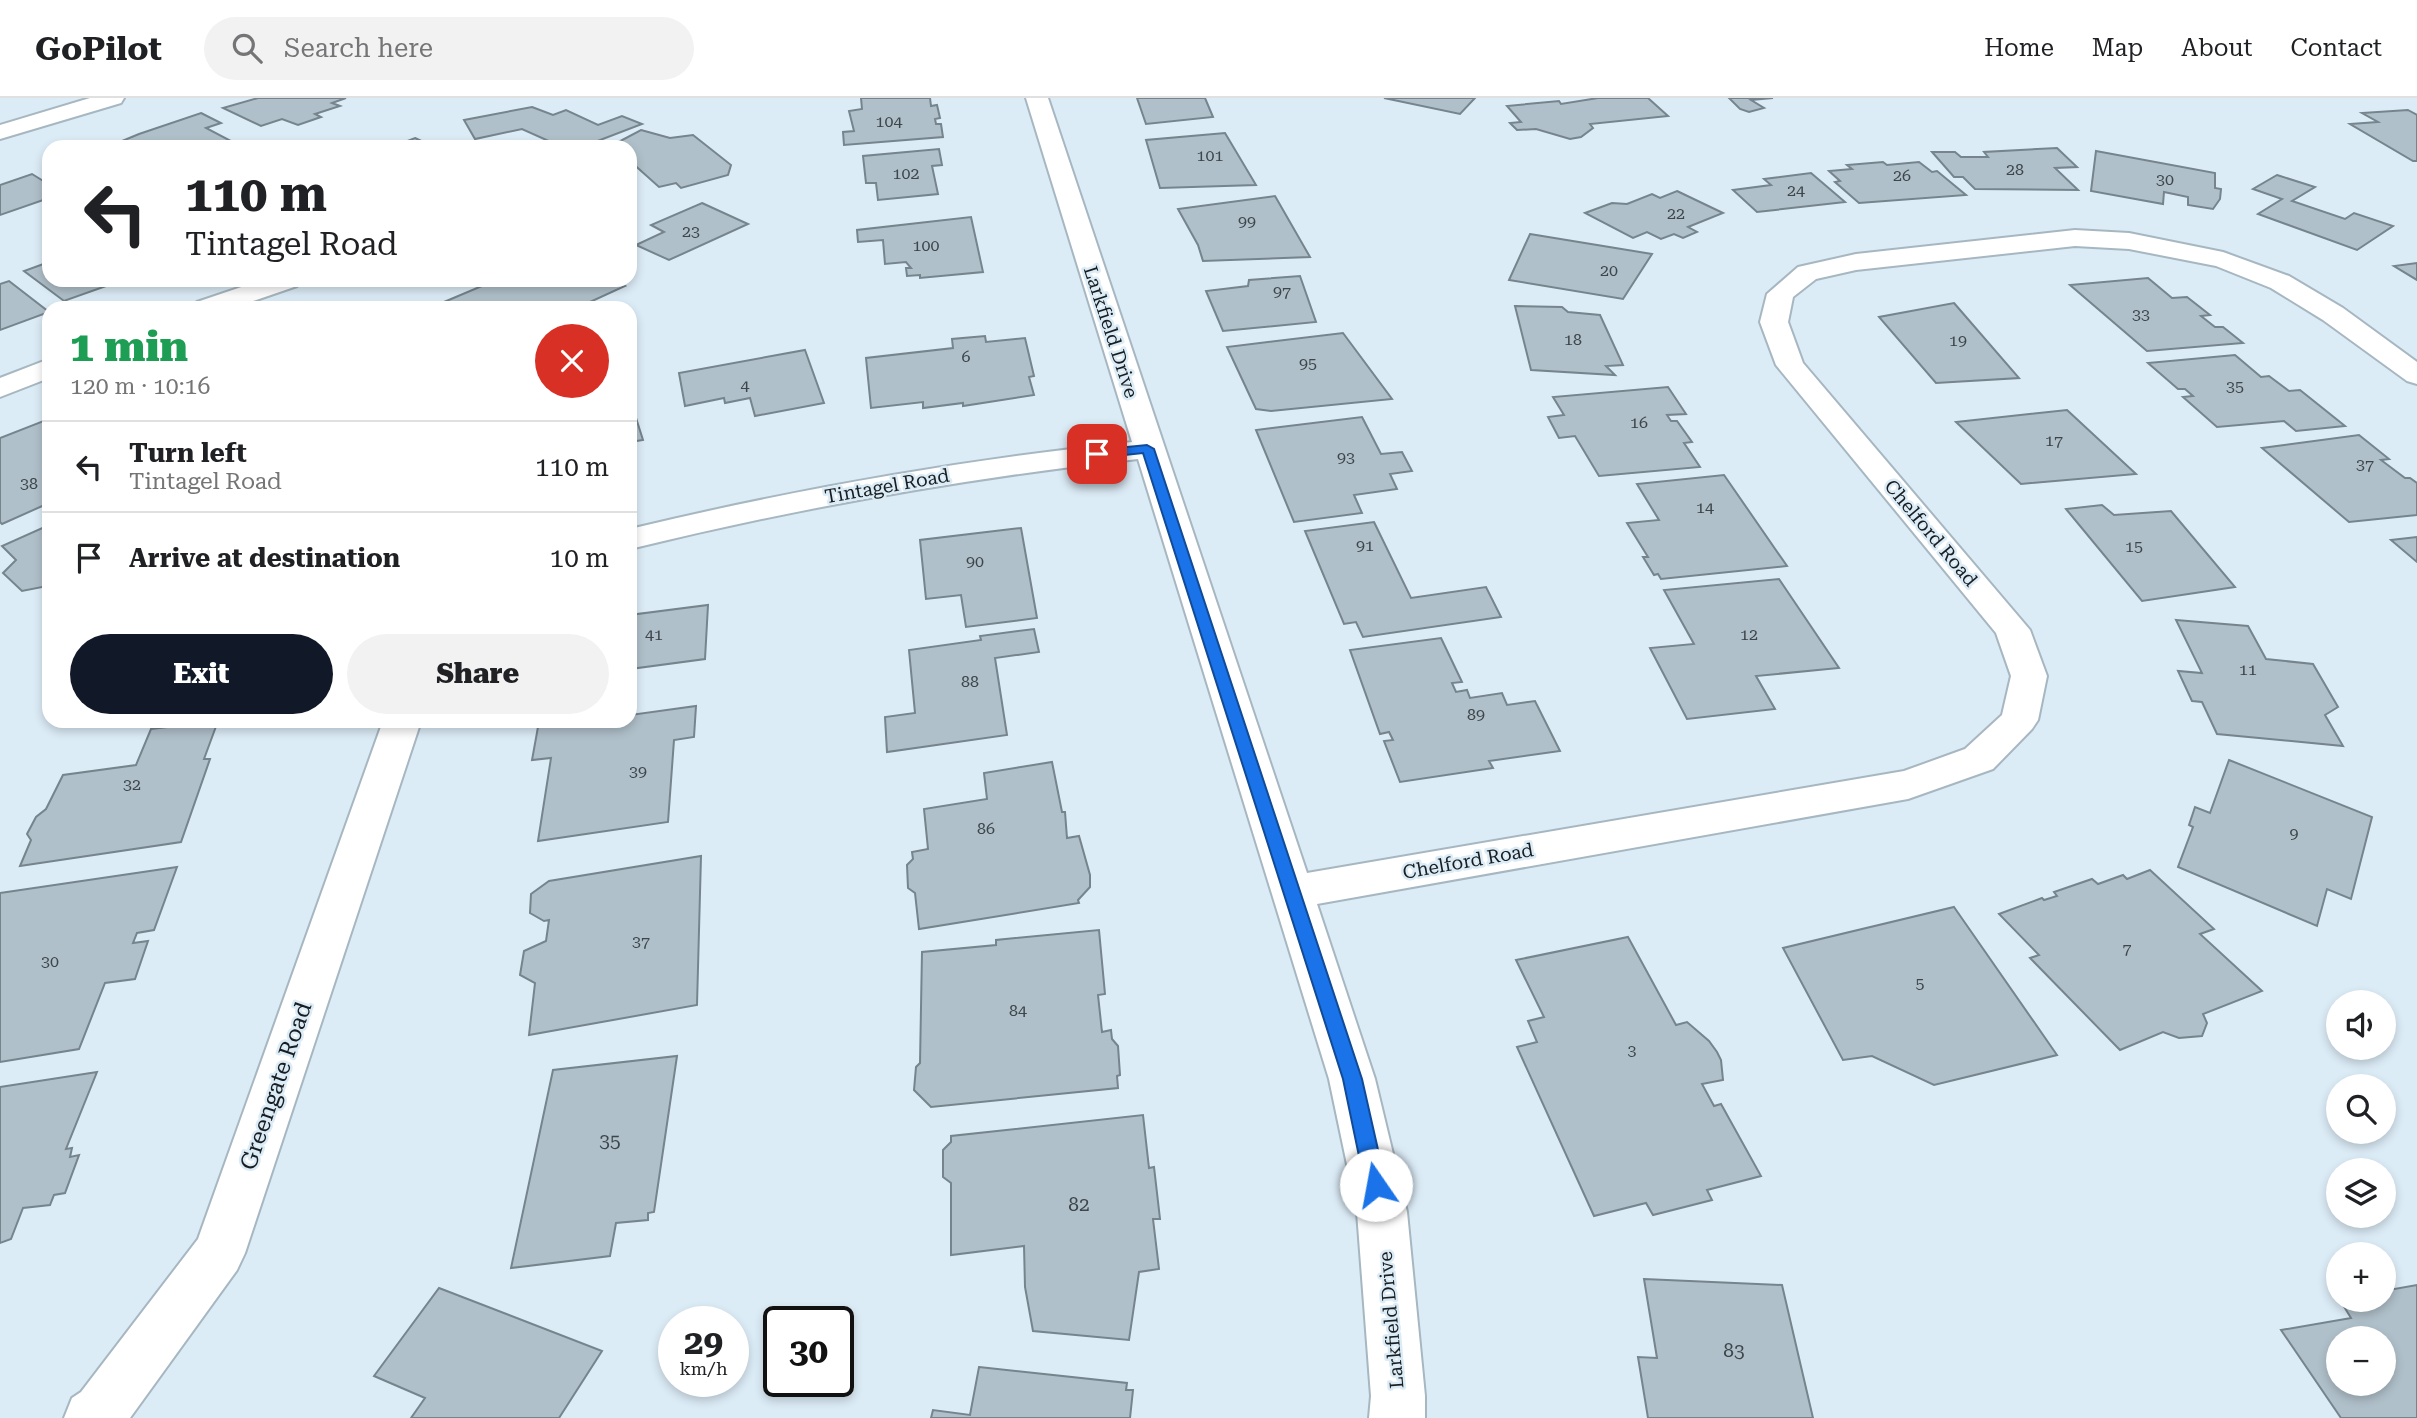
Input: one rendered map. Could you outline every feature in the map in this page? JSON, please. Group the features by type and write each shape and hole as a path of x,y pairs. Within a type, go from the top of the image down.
{"street":[{"path":"0,132 113,98"},
{"name":"Larkfield Drive","path":"1037,98 1147,449 1352,1079 1382,1212 1398,1396 1397,1418"},
{"name":"Chelford Road","path":"1293,892 1908,785 1979,759 2019,720 2029,676 2012,630 1790,365 1774,322 1780,294 1807,274 1857,262 2075,238 2129,241 2223,260 2280,282 2333,314 2417,375"},
{"path":"227,301 268,287"},
{"path":"0,388 42,371"},
{"name":"Tintagel Road","path":"637,537 720,516 898,482 1147,449"},
{"name":"Greengate Road","path":"92,1418 101,1412 219,1253 400,728"}],"building":[{"path":"258,98 346,98 332,103 340,106 315,114 321,117 298,125 282,119 261,126 223,108"},
{"path":"861,98 930,98 931,106 937,105 940,118 935,119 936,124 941,124 943,137 844,145 843,132 854,131 849,111 862,109"},
{"path":"1137,98 1205,98 1213,117 1146,124"},
{"path":"1384,98 1475,98 1460,114"},
{"path":"1598,98 1648,98 1668,116 1590,124 1593,128 1581,137 1570,139 1536,129 1517,130 1510,123 1521,122 1507,106 1559,101 1561,104"},
{"path":"1729,98 1773,98 1751,100 1764,108 1749,112 1740,109"},
{"path":"532,107 553,115 566,110 598,125 622,116 642,124 600,140 546,140 522,129 475,139 464,120"},
{"path":"2408,110 2417,115 2417,161 2350,124 2378,122 2362,113"},
{"path":"201,113 221,123 206,128 229,140 124,140"},
{"path":"641,130 670,138 693,135 731,165 728,175 681,188 676,183 659,187 637,167 637,140 622,140"},
{"path":"1225,133 1256,185 1160,188 1146,140"},
{"path":"2057,148 2077,167 2055,168 2078,190 1975,189 1963,177 1954,177 1932,152 1955,152 1961,157 1988,157 1984,152"},
{"path":"939,149 942,165 932,166 938,194 878,200 876,183 866,183 863,156"},
{"path":"2096,151 2215,173 2215,188 2221,189 2220,199 2213,209 2188,205 2188,197 2164,192 2163,204 2091,191"},
{"path":"1883,162 1887,165 1919,162 1932,172 1937,171 1966,195 1859,203 1835,182 1840,181 1829,171 1852,169 1847,165"},
{"path":"1811,173 1845,202 1757,212 1733,190 1771,185 1764,179"},
{"path":"32,174 42,180 42,200 0,215 0,185"},
{"path":"2277,175 2315,187 2292,201 2345,219 2354,213 2393,226 2357,250 2258,214 2282,199 2253,189"},
{"path":"1677,191 1723,213 1688,227 1697,232 1683,238 1674,234 1661,239 1647,232 1633,238 1585,213 1612,203 1627,204 1652,194 1660,198"},
{"path":"1275,196 1310,257 1203,261 1198,245 1178,209"},
{"path":"702,203 748,224 669,260 637,245 664,232 651,225"},
{"path":"971,217 983,272 920,278 920,275 907,276 906,268 911,268 906,262 885,264 883,240 858,242 857,230"},
{"path":"1530,234 1652,254 1623,299 1509,280"},
{"path":"2417,263 2417,280 2394,266"},
{"path":"42,265 42,284 24,271"},
{"path":"1300,276 1316,322 1223,331 1206,291 1248,286 1249,280"},
{"path":"2148,278 2172,298 2187,297 2210,315 2201,316 2215,327 2223,327 2243,343 2147,351 2070,285"},
{"path":"9,281 42,307 42,315 0,330 0,284"},
{"path":"45,287 103,287 64,301"},
{"path":"479,287 623,287 592,301 446,301"},
{"path":"1954,303 2019,378 1936,383 1879,317"},
{"path":"1515,306 1562,307 1568,312 1600,315 1623,365 1606,366 1615,375 1531,370"},
{"path":"1343,333 1392,399 1271,411 1256,409 1227,347"},
{"path":"985,336 986,342 1025,338 1034,376 1029,377 1034,395 963,406 963,403 923,408 923,402 871,408 866,358 953,348 952,339"},
{"path":"805,350 824,403 755,416 750,398 725,403 724,398 685,406 679,373"},
{"path":"2235,355 2261,377 2269,376 2289,391 2300,390 2345,426 2296,431 2284,421 2217,427 2183,397 2193,396 2185,389 2178,389 2148,363"},
{"path":"1668,387 1686,414 1667,415 1671,421 1677,421 1692,442 1684,443 1700,467 1599,476 1575,436 1559,438 1548,417 1564,415 1553,397"},
{"path":"2067,410 2136,474 2021,484 1956,422"},
{"path":"1362,417 1381,454 1402,452 1412,471 1390,474 1397,489 1354,495 1362,513 1294,522 1256,430"},
{"path":"637,421 643,440 637,441"},
{"path":"42,422 42,506 2,524 0,522 0,438"},
{"path":"2359,435 2389,459 2381,460 2405,478 2417,483 2417,515 2349,522 2262,448"},
{"path":"1724,475 1787,566 1661,579 1658,574 1654,575 1643,557 1648,557 1627,523 1659,520 1637,484"},
{"path":"2102,505 2114,515 2171,511 2235,587 2142,601 2066,509"},
{"path":"1374,522 1411,598 1486,587 1501,617 1363,637 1356,622 1344,624 1305,531"},
{"path":"42,528 42,587 22,591 3,573 16,560 2,546"},
{"path":"1021,528 1037,618 966,627 961,595 926,599 920,540"},
{"path":"2417,537 2417,562 2391,540"},
{"path":"1779,579 1839,668 1756,676 1775,709 1687,719 1650,648 1694,644 1664,590"},
{"path":"708,605 705,659 637,668 637,614"},
{"path":"2176,620 2248,626 2266,659 2313,664 2338,707 2325,715 2343,746 2217,734 2202,702 2192,701 2178,671 2202,673"},
{"path":"1034,629 1039,652 995,658 1007,735 887,752 885,717 915,713 909,650"},
{"path":"1441,638 1462,682 1452,683 1456,692 1467,690 1470,698 1502,693 1507,705 1535,701 1560,751 1489,761 1493,768 1400,782 1384,741 1393,740 1389,732 1380,734 1350,650"},
{"path":"696,706 694,737 674,740 668,822 538,841 551,758 532,760 538,728 637,728 637,714"},
{"path":"215,728 204,759 210,759 181,842 20,866 31,840 27,834 36,817 46,809 63,775 136,765 151,729"},
{"path":"2229,760 2372,817 2351,899 2327,889 2317,926 2178,867 2193,827 2189,825 2195,807 2210,813"},
{"path":"1052,762 1062,812 1065,812 1067,838 1079,836 1090,875 1090,887 1078,900 1079,903 919,929 915,893 908,888 907,865 913,859 912,852 928,849 924,809 987,799 984,773"},
{"path":"701,856 697,1005 529,1035 535,983 520,975 524,951 546,941 549,920 544,921 530,913 531,894 549,881"},
{"path":"177,867 154,930 137,933 133,943 148,941 135,979 105,983 79,1049 0,1062 0,893"},
{"path":"2150,870 2214,929 2200,934 2262,991 2203,1014 2207,1023 2202,1036 2179,1038 2163,1032 2120,1050 2030,958 2039,955 1999,914 2042,898 2044,900 2057,896 2054,892 2092,879 2098,884 2123,875 2127,879"},
{"path":"1954,907 2057,1055 1934,1085 1872,1056 1843,1060 1783,948"},
{"path":"1099,930 1105,994 1098,995 1102,1032 1111,1030 1112,1039 1118,1046 1118,1088 931,1107 914,1090 916,1067 920,1063 922,952 996,945 996,940"},
{"path":"1628,937 1676,1025 1687,1022 1709,1041 1717,1052 1721,1060 1723,1080 1702,1084 1714,1106 1721,1104 1761,1176 1707,1190 1712,1200 1653,1215 1646,1203 1594,1216 1517,1047 1537,1042 1528,1021 1544,1017 1516,960"},
{"path":"677,1056 654,1212 648,1213 648,1220 616,1223 610,1256 511,1268 553,1070"},
{"path":"97,1072 66,1149 72,1148 70,1157 79,1155 65,1193 54,1195 50,1205 23,1208 11,1239 0,1243 0,1087"},
{"path":"1143,1115 1149,1168 1154,1167 1160,1219 1153,1219 1159,1269 1139,1272 1129,1340 1033,1331 1025,1287 1024,1246 951,1255 951,1183 943,1177 943,1150 951,1142 951,1136"},
{"path":"1644,1279 1782,1285 1813,1418 1648,1418 1638,1357 1657,1358"},
{"path":"2417,1285 2417,1418 2341,1418 2326,1396 2281,1330 2351,1318 2347,1312 2396,1312 2396,1289"},
{"path":"439,1288 602,1351 559,1418 411,1418 425,1398 374,1376"},
{"path":"979,1367 1127,1383 1126,1390 1133,1390 1130,1418 931,1418 933,1410 970,1415"}],"route":[{"path":"1097,454 1147,449 1352,1079 1376,1185"}]}
